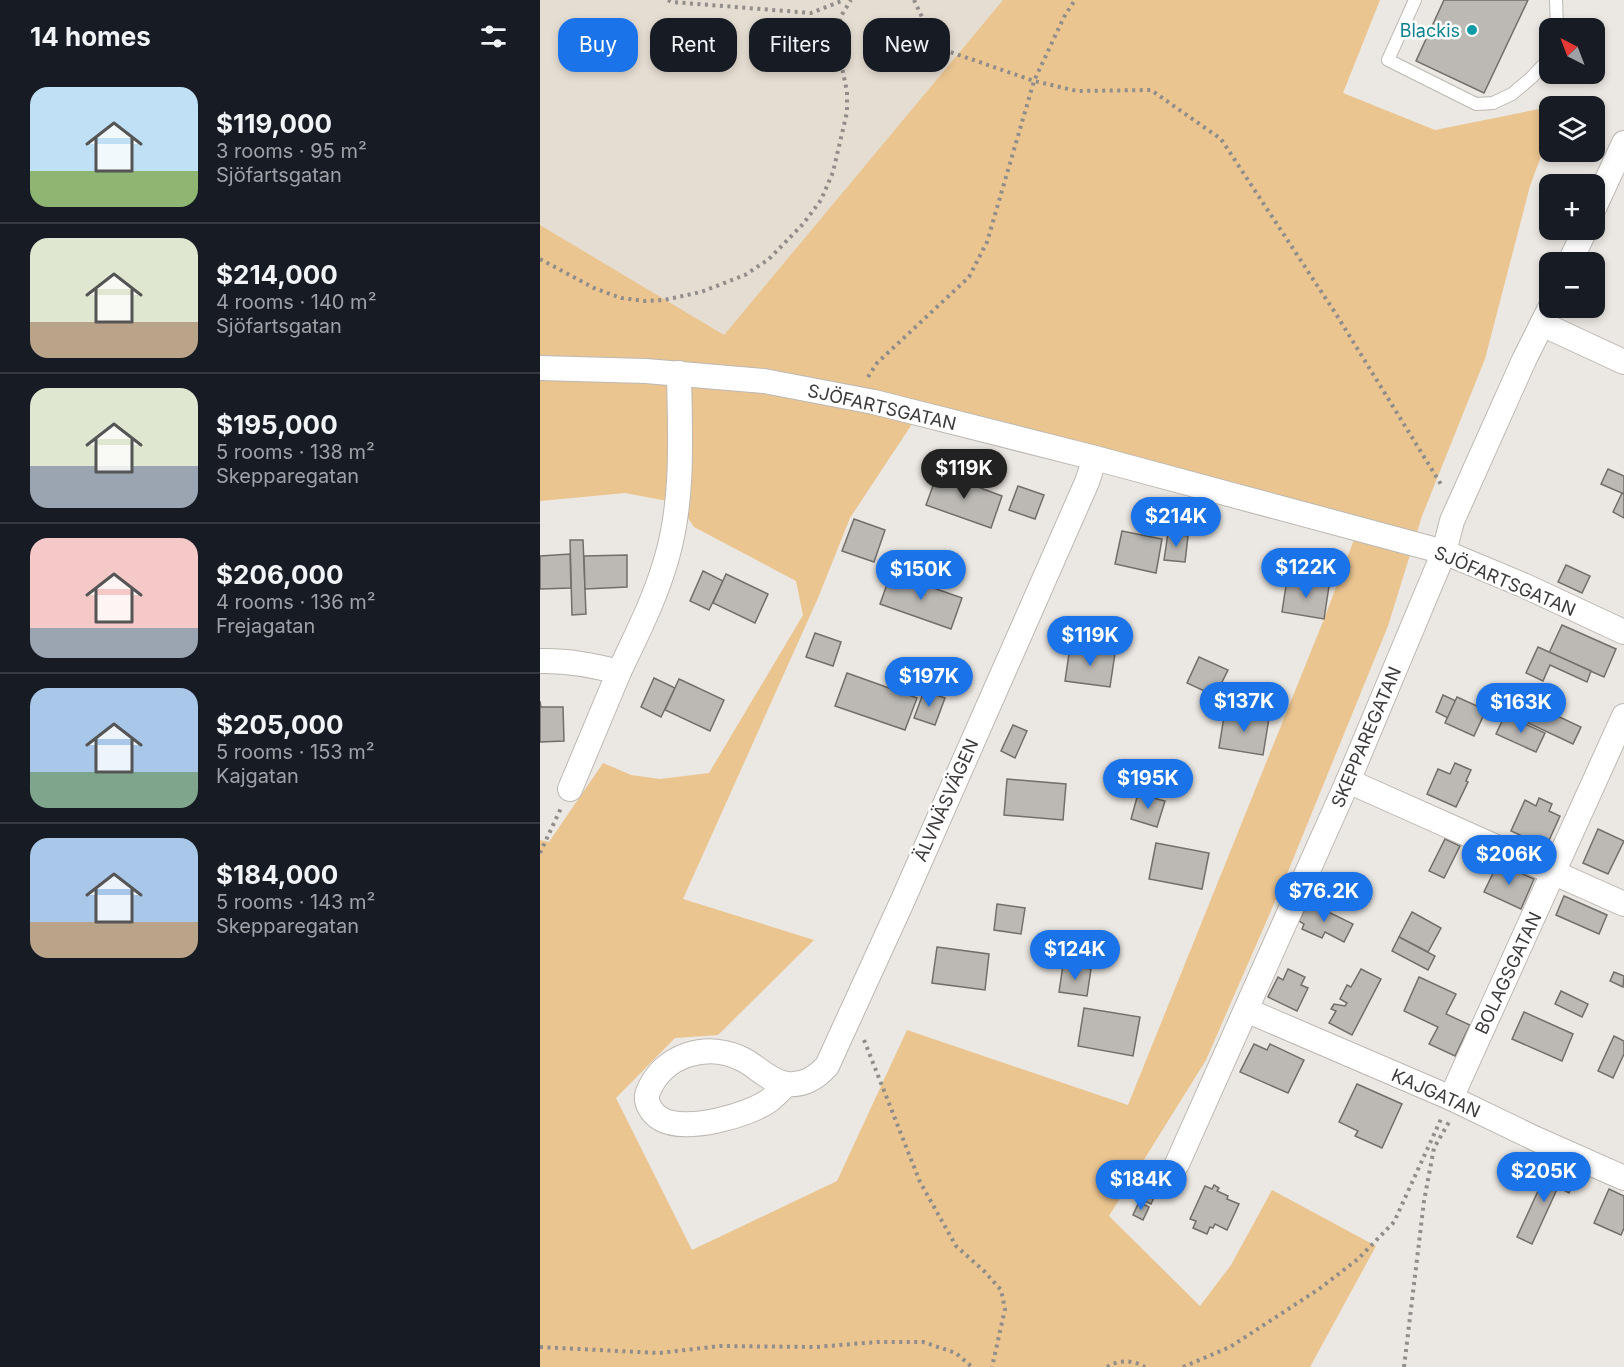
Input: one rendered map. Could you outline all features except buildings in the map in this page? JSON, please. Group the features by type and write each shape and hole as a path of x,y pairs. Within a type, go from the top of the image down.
{"street":[{"path":"1605,184 1624,143"},
{"name":"SKEPPAREGATAN","path":"1177,1164 1348,781 1444,552 1452,520 1545,318"},
{"path":"1549,318 1624,362"},
{"name":"SJÖFARTSGATAN","path":"540,368 646,370 764,381 854,398 1095,458 1444,552 1523,585 1624,632"},
{"path":"570,789 619,672 656,592 670,544 679,479 679,373"},
{"name":"ÄLVNÄSVÄGEN","path":"787,1084 769,1101 753,1109 694,1125 673,1124 654,1114 646,1096 656,1077 667,1065 688,1054 700,1051 735,1055 767,1075 787,1084 806,1082 818,1076 827,1066 902,902 1087,482 1095,458"},
{"path":"540,661 561,660 619,672"},
{"name":"BOLAGSGATAN","path":"1451,1108 1624,716"},
{"path":"1348,781 1624,904"},
{"name":"KAJGATAN","path":"1246,1010 1451,1108 1536,1139 1624,1178"}],"lane":[{"path":"1415,0 1388,60 1476,104 1493,103 1512,94 1539,70"},
{"path":"1557,0 1557,18"}],"path":[{"path":"668,0 811,13 844,0"},
{"path":"540,259 594,288 621,298 645,301 664,300 701,292 730,282 746,275 774,255 803,224 821,200 833,172 847,112 847,92 836,38 841,16 851,0"},
{"path":"914,0 936,47 1034,81 1077,91 1151,90 1221,139 1336,314 1457,509"},
{"path":"854,398 877,363 969,277 987,242 1034,81 1064,17 1075,0"},
{"path":"540,853 570,789"},
{"path":"853,1011 920,1182 956,1246 986,1272 1001,1290 1005,1309 992,1367"},
{"path":"1183,1367 1230,1347 1319,1289 1358,1259 1394,1222 1451,1108"},
{"path":"1404,1367 1424,1201 1434,1148 1451,1108"},
{"path":"540,1347 659,1353 720,1346 816,1347 877,1342 923,1342 956,1353 972,1367"},
{"path":"1107,1367 1126,1361 1145,1367"}],"shaded area":[{"path":"540,0 1003,0 950,64 950,18 863,18 863,72 943,72 724,336 540,225"},
{"path":"1003,0 1380,0 1343,93 1435,130 1539,109 1539,162 1530,186 1485,359 1422,516 1388,626 1287,874 1206,1060 1109,1216 1200,1306 1231,1265 1272,1190 1376,1246 1310,1367 540,1367 540,840 549,842 603,763 631,775 660,779 709,773 803,615 796,581 694,527 678,503 625,493 540,501 540,225 724,335 943,72 950,72 950,64","holes":["920,412 1358,529 1128,1105 907,1030 837,1181 692,1250 616,1098 675,1038 718,1035 814,940 683,899 818,598 850,518"]}],"place":[{"name":"Blackis","path":"1472,30"}]}
